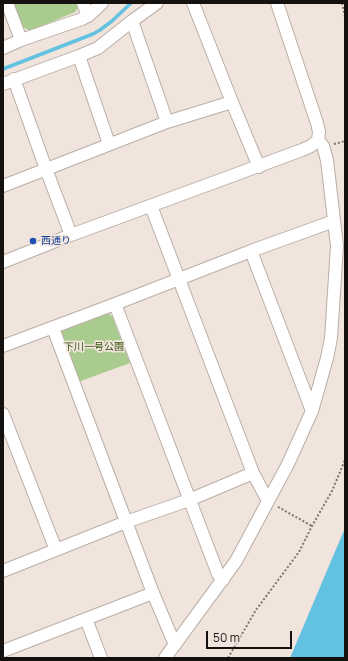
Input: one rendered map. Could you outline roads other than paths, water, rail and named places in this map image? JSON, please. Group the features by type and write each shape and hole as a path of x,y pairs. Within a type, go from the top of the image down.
{"street":[{"path":"7,3 21,40"},
{"path":"83,3 88,16"},
{"path":"3,48 21,40 82,19 88,16 102,3"},
{"path":"71,235 46,169 9,82 98,48 157,3"},
{"path":"193,3 259,167"},
{"path":"3,262 71,235 259,167 311,146 318,140 319,132 317,124 277,3"},
{"path":"132,21 166,122"},
{"path":"79,56 109,144"},
{"path":"3,186 166,122 232,102"},
{"path":"165,658 236,561 288,464 312,411 331,338 337,246 327,160 323,146 318,140"},
{"path":"151,206 253,474 268,501"},
{"path":"3,346 251,251 334,221"},
{"path":"251,251 312,411"},
{"path":"115,304 189,500 218,574 223,580"},
{"path":"53,328 153,593 175,645"},
{"path":"3,414 56,550"},
{"path":"3,571 253,474"},
{"path":"3,651 153,593"},
{"path":"86,619 101,658"}],"water":[{"path":"345,528 345,658 290,658"}],"waterway":[{"path":"3,69 93,34 112,21 131,3"}],"place":[{"name":"西通り","path":"33,241"}],"park label":[{"name":"下川一号公園","path":"94,347"}]}
